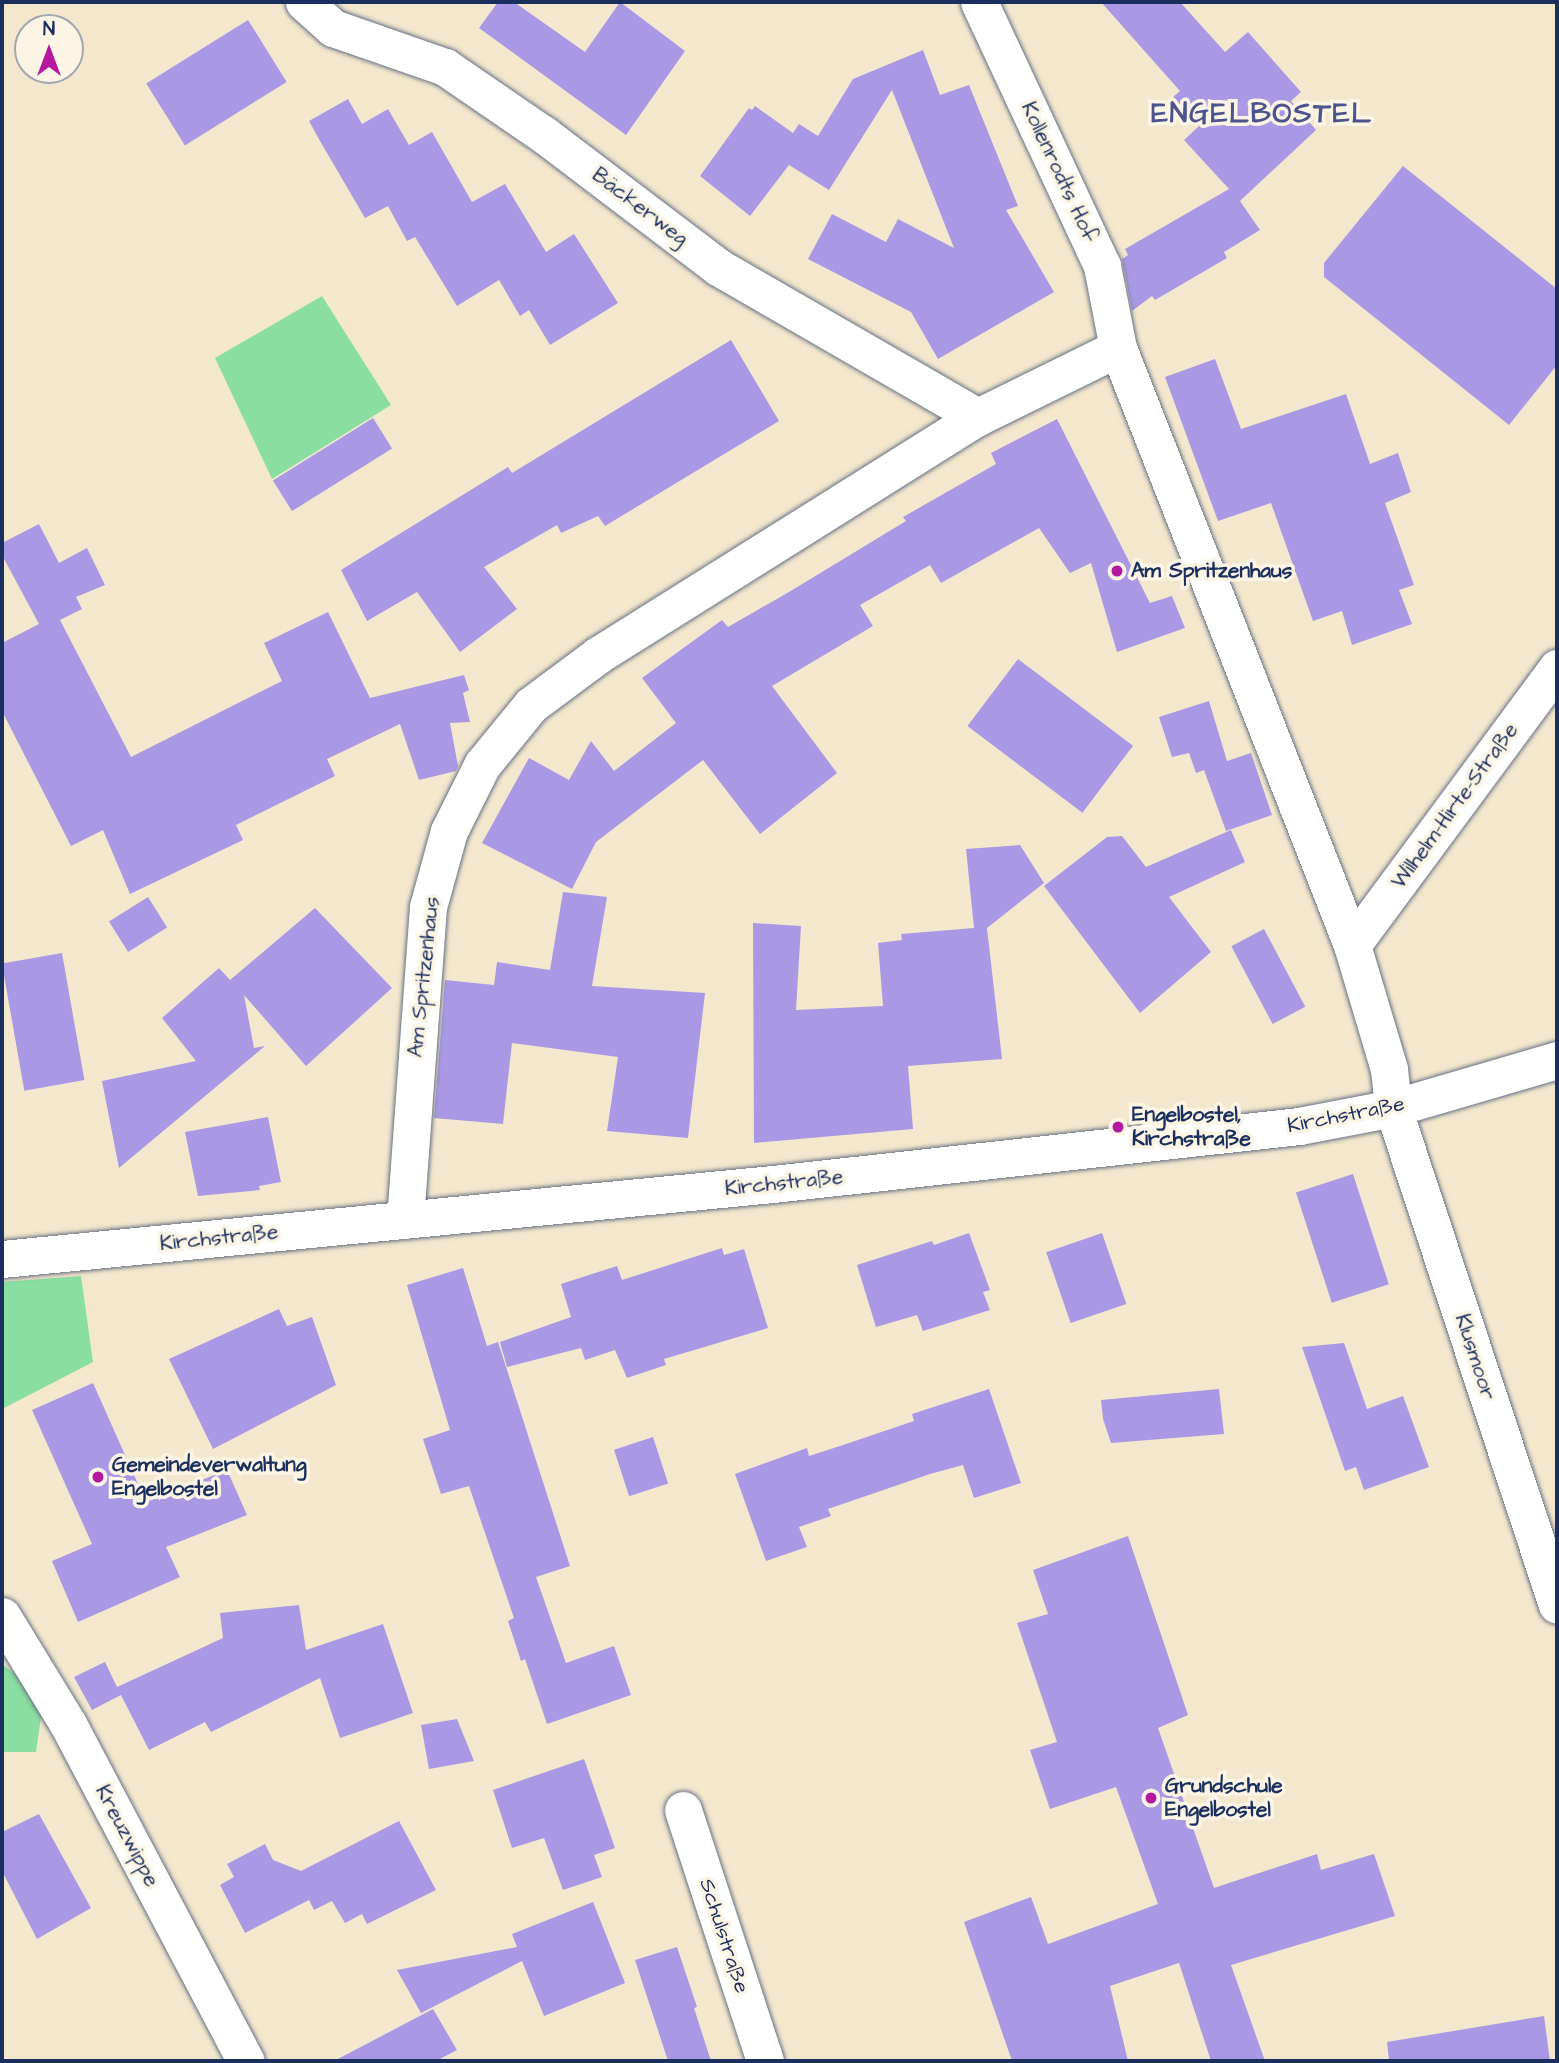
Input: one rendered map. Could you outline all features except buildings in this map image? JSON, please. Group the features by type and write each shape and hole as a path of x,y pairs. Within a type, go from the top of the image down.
{"street":[{"name":"Bäckerweg","path":"304,2 333,28 445,67 543,134 718,267 978,417"},
{"name":"Kollenrodts Hof","path":"979,2 1102,266 1118,348"},
{"name":"Am Spritzenhaus","path":"405,1220 428,907 449,831 482,765 531,705 598,655 978,417 1118,348"},
{"path":"1118,348 1352,945 1389,1069 1393,1108"},
{"name":"Wilhelm-Hirte-Straße","path":"1352,945 1557,667"},
{"name":"Kirchstraße","path":"2,1259 1127,1147 1299,1126 1393,1108 1557,1060"},
{"name":"Klusmoor","path":"1393,1108 1557,1605"},
{"name":"Kreuzwippe","path":"2,1616 68,1724 246,2061"},
{"name":"Schulstraße","path":"683,1810 765,2061"}],"green space":[{"path":"322,296 391,405 272,479 215,358"},
{"path":"81,1276 93,1362 2,1409 2,1282"},
{"path":"2,1664 36,1690 43,1703 36,1752 2,1752"}],"place":[{"name":"Am Spritzenhaus","path":"1117,571"},
{"name":"Engelbostel, Kirchstraße","path":"1118,1127"},
{"name":"Gemeindeverwaltung Engelbostel","path":"98,1477"},
{"name":"Grundschule Engelbostel","path":"1151,1798"}],"district":[{"name":"ENGELBOSTEL","path":"1262,114"}]}
